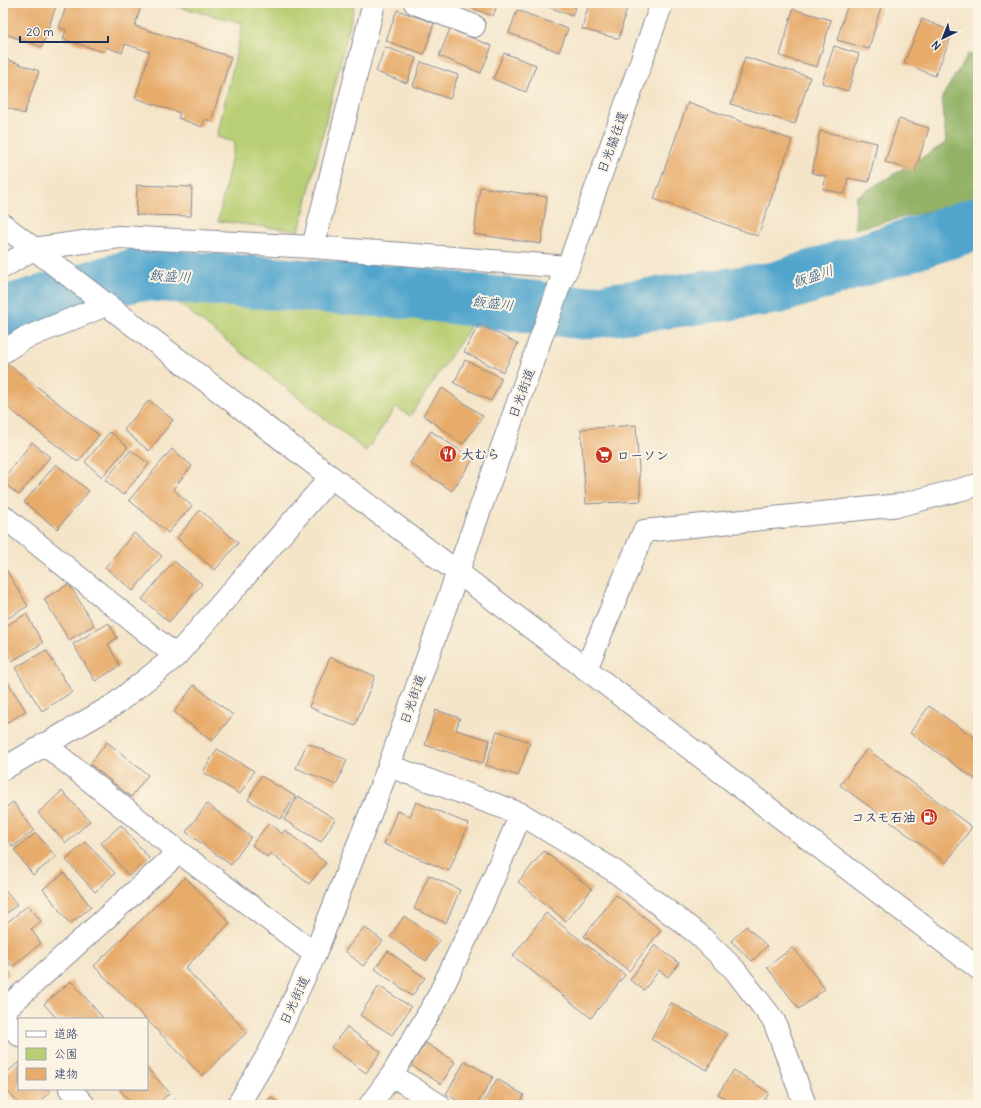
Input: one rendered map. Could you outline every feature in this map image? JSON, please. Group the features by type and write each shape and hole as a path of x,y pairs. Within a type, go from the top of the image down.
{"street":[{"path":"312,247 374,3"},
{"path":"415,3 474,26"},
{"name":"日光脇往還","path":"565,274 662,3"},
{"path":"3,225 331,477 586,669 978,968"},
{"path":"3,267 33,249 119,237 312,247 565,274"},
{"name":"日光街道","path":"238,1105 269,1053 315,954 389,766 457,572 565,274"},
{"path":"3,352 23,339 106,305"},
{"path":"3,769 114,705 176,656 331,477"},
{"path":"586,669 644,531 900,505 978,485"},
{"path":"3,516 176,656"},
{"path":"44,744 179,852 315,954"},
{"path":"389,766 521,814 613,870 698,934 734,969 774,1021 802,1102"},
{"path":"370,1105 392,1075 436,1001 481,907 521,814"},
{"path":"3,1012 179,852"},
{"path":"3,1017 18,1034"},
{"path":"392,1075 439,1105"},
{"path":"71,1090 84,1105"}],"green space":[{"path":"171,3 355,3 299,231 218,221 235,142 217,137 243,23 170,5"},
{"path":"968,54 978,56 978,199 855,229 856,197 946,143 942,97"},
{"path":"176,301 473,323 410,416 396,407 366,451"}],"building":[{"path":"3,3 57,3 42,47 3,33"},
{"path":"57,3 142,3 135,26 231,57 211,121 205,119 202,127 178,118 180,113 135,98 150,52 125,44 122,53 106,47 104,52 63,39 66,30 59,28 66,6"},
{"path":"458,3 498,3 493,16"},
{"path":"539,3 577,3 572,16"},
{"path":"589,3 628,3 619,39 582,29"},
{"path":"848,3 882,3 869,49 837,40"},
{"path":"793,9 831,20 817,67 780,56"},
{"path":"397,10 434,23 424,54 386,41"},
{"path":"517,10 568,29 559,52 509,33"},
{"path":"922,19 953,32 935,76 904,63"},
{"path":"450,29 492,46 481,73 439,56"},
{"path":"834,46 859,54 848,91 822,83"},
{"path":"385,47 416,58 407,83 376,72"},
{"path":"504,53 536,65 526,92 493,79"},
{"path":"745,57 810,77 795,124 731,104"},
{"path":"3,58 39,71 24,114 3,106"},
{"path":"421,62 458,75 450,99 413,86"},
{"path":"688,102 792,140 758,236 654,199"},
{"path":"899,119 929,128 915,171 885,162"},
{"path":"820,131 877,143 869,182 848,178 845,194 823,189 826,176 812,173"},
{"path":"137,185 192,187 191,216 136,215"},
{"path":"480,187 547,197 541,244 474,234"},
{"path":"479,324 518,344 503,372 464,352"},
{"path":"465,360 502,378 491,401 454,383"},
{"path":"8,364 99,435 78,462 3,404 3,371"},
{"path":"442,388 483,416 463,444 423,415"},
{"path":"149,400 173,420 149,451 124,430"},
{"path":"636,425 641,501 586,504 581,429"},
{"path":"431,431 473,459 452,491 410,463"},
{"path":"110,432 128,447 102,477 85,462"},
{"path":"32,442 50,457 19,495 3,482 3,479"},
{"path":"172,449 192,466 173,489 192,506 168,533 129,500"},
{"path":"131,450 149,464 123,495 105,480"},
{"path":"56,464 89,491 57,529 24,502"},
{"path":"200,510 238,543 215,570 177,538"},
{"path":"134,533 162,556 133,591 105,567"},
{"path":"174,561 202,584 169,622 142,599"},
{"path":"3,565 28,606 3,621"},
{"path":"69,584 94,625 69,640 44,599"},
{"path":"26,614 43,643 12,661 3,646 3,628"},
{"path":"109,623 117,638 108,644 120,666 95,681 73,644"},
{"path":"46,650 72,692 42,711 15,668"},
{"path":"330,657 375,676 355,726 309,707"},
{"path":"7,681 26,711 3,725 3,684"},
{"path":"194,685 233,715 212,741 174,712"},
{"path":"929,706 978,740 978,781 910,733"},
{"path":"436,710 460,718 456,730 490,740 483,763 425,745"},
{"path":"497,731 530,742 518,776 486,765"},
{"path":"107,742 148,775 131,797 90,764"},
{"path":"307,743 347,760 336,785 296,768"},
{"path":"217,749 254,771 240,794 203,772"},
{"path":"867,749 972,827 946,863 840,785"},
{"path":"261,776 295,796 281,819 248,800"},
{"path":"62,791 90,821 66,843 38,813"},
{"path":"298,796 335,819 321,842 284,820"},
{"path":"13,802 34,830 13,847 3,834 3,810"},
{"path":"416,802 469,824 449,871 384,844 397,811 410,816"},
{"path":"207,804 251,837 231,865 186,832"},
{"path":"269,823 282,834 285,830 326,863 309,884 270,853 267,857 252,845"},
{"path":"121,825 149,858 129,876 101,843"},
{"path":"36,833 56,857 33,875 14,850"},
{"path":"85,842 115,873 95,892 66,860"},
{"path":"544,851 592,889 566,921 518,882"},
{"path":"64,873 91,907 70,924 43,889"},
{"path":"429,875 460,890 446,923 414,909"},
{"path":"185,877 230,923 185,968 247,1032 202,1076 148,1021 148,1018 145,1018 94,966"},
{"path":"3,888 17,905 3,916"},
{"path":"616,895 661,930 629,971 584,936"},
{"path":"28,905 41,921 31,929 41,943 12,967 3,955 3,926"},
{"path":"546,913 625,975 591,1018 513,956"},
{"path":"404,916 440,940 426,961 390,937"},
{"path":"746,926 767,946 752,961 731,941"},
{"path":"364,927 383,941 363,966 345,951"},
{"path":"655,945 679,963 668,977 659,970 644,990 630,980"},
{"path":"793,947 825,989 799,1009 767,967"},
{"path":"388,951 425,978 412,996 375,969"},
{"path":"3,965 10,974 3,979"},
{"path":"71,981 103,1018 56,1018 44,1004"},
{"path":"379,986 411,1007 392,1035 360,1015"},
{"path":"671,1003 727,1034 707,1070 651,1039"},
{"path":"347,1027 381,1052 366,1073 331,1047"},
{"path":"426,1043 455,1062 441,1084 411,1065"},
{"path":"465,1061 493,1077 477,1105 465,1105 446,1094"},
{"path":"18,1063 18,1090 48,1090 50,1092 36,1105 20,1105 3,1086 3,1076"},
{"path":"148,1069 170,1093 156,1105 133,1105 120,1090 148,1090"},
{"path":"734,1070 769,1093 761,1105 735,1105 718,1094"},
{"path":"497,1079 524,1095 519,1105 482,1105"},
{"path":"270,1097 282,1105 265,1105"},
{"path":"175,1099 182,1105 169,1105"}],"waterway":[{"name":"飯盛川","path":"3,314 137,274 413,293 583,313 776,288 978,223"}],"place":[{"name":"大むら","path":"448,454"},
{"name":"ローソン","path":"604,455"},
{"name":"コスモ石油","path":"929,817"}]}
